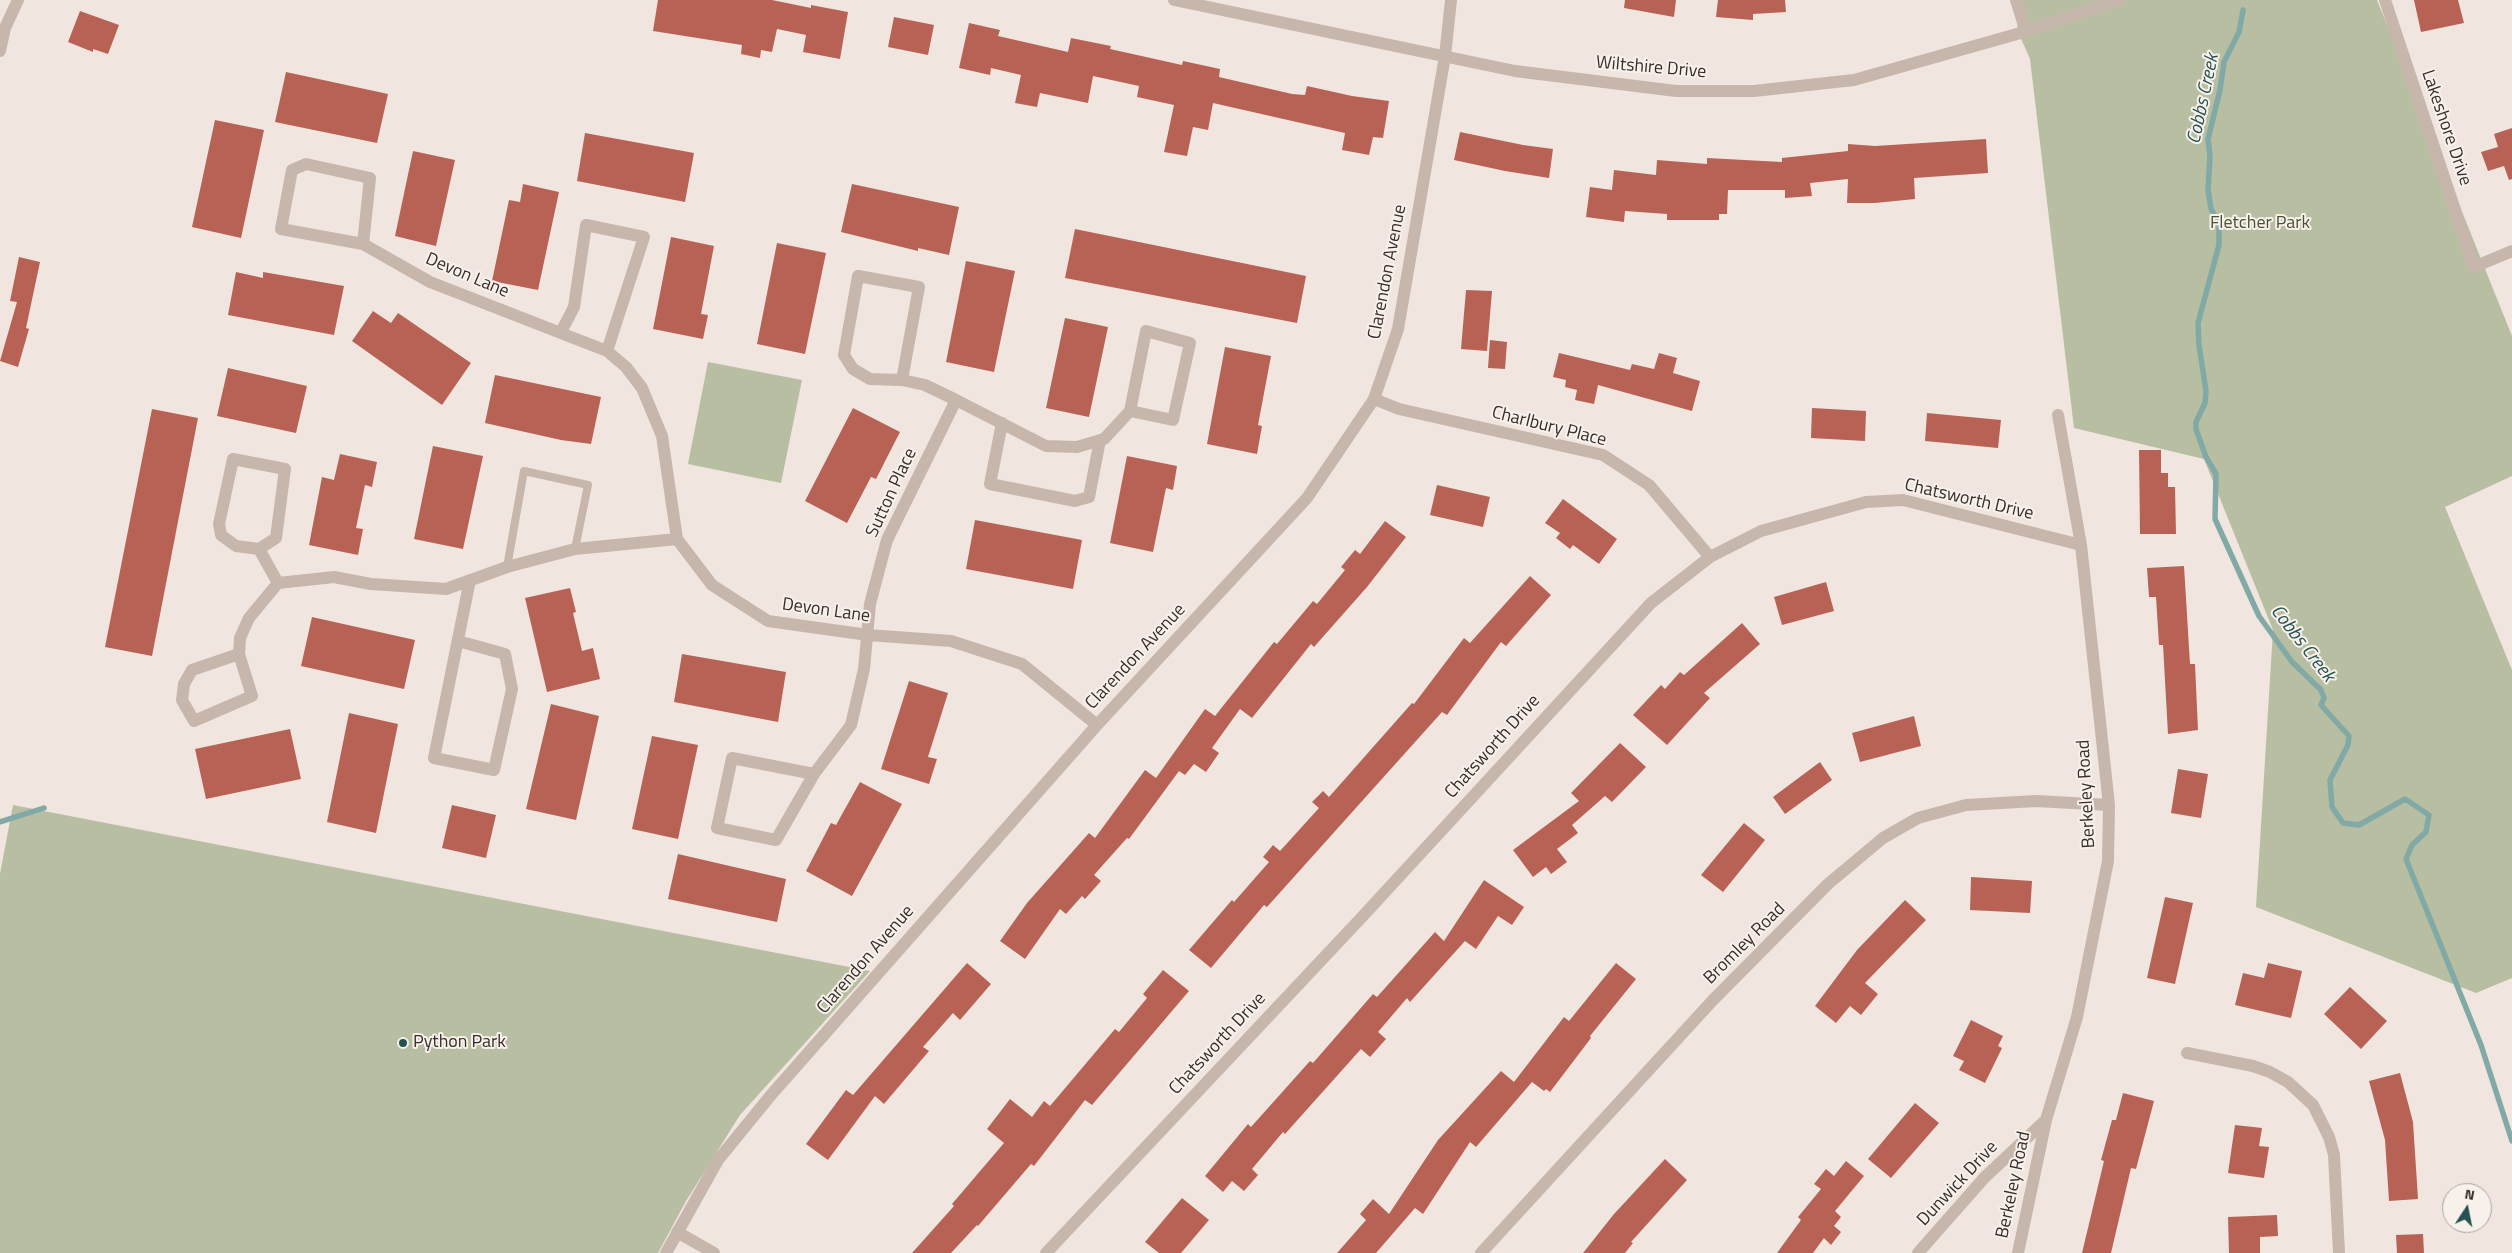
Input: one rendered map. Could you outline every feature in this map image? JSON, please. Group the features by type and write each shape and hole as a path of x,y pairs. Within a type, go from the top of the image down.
{"street":[{"path":"0,51 5,28 18,0"},
{"name":"Wiltshire Drive","path":"1174,0 1515,71 1676,91 1754,91 1854,80 2026,32 2119,0"},
{"name":"Clarendon Avenue","path":"666,1253 718,1160 771,1094 1096,725 1307,498 1374,399 1398,329 1445,56 1452,0"},
{"path":"2016,0 2026,32"},
{"name":"Lakeshore Drive","path":"2385,0 2474,268 2512,251"},
{"name":"Devon Lane","path":"363,244 370,178 306,164 292,170 281,229 363,244 430,282 607,351 626,367 642,388 662,436 677,539 712,585 768,621 868,635 951,641 1022,664 1096,725"},
{"path":"561,332 574,307 586,225 644,237 607,351"},
{"path":"902,380 919,287 858,276 844,355 853,369 870,379 902,380 924,385 1046,446 1077,447 1100,440 1130,411 1146,331 1190,343 1173,420 1130,411"},
{"name":"Charlbury Place","path":"1374,399 1399,409 1603,455 1649,485 1710,557"},
{"name":"Sutton Place","path":"814,774 732,758 717,828 776,840 814,774 851,725 864,669 870,604 887,540 956,400"},
{"name":"Berkeley Road","path":"2018,1253 2046,1120 2077,1017 2108,861 2109,805 2081,545 2058,415"},
{"path":"1002,423 990,484 1075,501 1089,497 1100,440"},
{"path":"233,458 285,469 276,538 259,549 236,546 221,535 219,524 233,458"},
{"name":"Chatsworth Drive","path":"1046,1253 1362,917 1651,602 1710,557 1761,531 1866,502 1903,500 2081,545"},
{"path":"239,654 192,670 184,684 182,700 194,721 252,696 239,654 240,638 249,618 278,583 334,577 370,584 446,589 507,567 575,549 677,539"},
{"path":"259,549 278,583"},
{"path":"458,641 505,654 512,689 494,770 434,758 470,580"},
{"name":"Bromley Road","path":"1480,1253 1713,1000 1828,884 1883,838 1918,818 1966,805 2036,801 2109,805"},
{"path":"2188,1053 2253,1066 2270,1072 2288,1082 2313,1105 2326,1130 2334,1155 2338,1253"},
{"name":"Dunwick Drive","path":"1918,1253 1985,1177 2046,1120"},
{"path":"677,1232 714,1253"}],"lane":[{"path":"507,567 524,471 588,485 575,549"}],"green space":[{"name":"Fletcher Park","path":"2013,0 2377,0 2512,336 2512,476 2445,507 2512,670 2512,978 2476,993 2256,907 2273,630 2204,459 2074,428 2030,59 2019,34"},
{"path":"708,362 802,380 781,483 688,464"},
{"name":"Python Park","path":"13,805 870,971 740,1115 686,1201 658,1253 0,1253 0,874"}],"building":[{"path":"658,0 772,0 811,8 811,5 848,12 840,59 803,52 806,35 777,29 772,52 761,50 760,58 741,54 742,45 653,31"},
{"path":"1625,0 1676,0 1674,17 1624,8"},
{"path":"1718,0 1785,0 1786,12 1753,14 1753,20 1716,17"},
{"path":"2414,0 2458,0 2464,23 2421,32"},
{"path":"80,11 119,25 108,54 93,49 93,52 68,42"},
{"path":"894,17 934,25 928,55 888,47"},
{"path":"969,23 1000,30 998,36 1068,52 1071,38 1111,46 1110,49 1182,65 1183,61 1220,69 1219,77 1292,94 1305,95 1307,86 1352,96 1389,101 1383,138 1373,137 1369,155 1342,150 1345,133 1213,103 1208,130 1193,127 1187,156 1164,152 1174,105 1137,97 1139,86 1093,76 1088,103 1040,93 1037,107 1015,103 1021,75 991,68 990,75 959,68"},
{"path":"286,72 388,94 377,143 275,122"},
{"path":"215,120 264,130 241,238 192,227"},
{"path":"2512,128 2512,179 2509,180 2504,166 2488,171 2481,152 2498,147 2494,134"},
{"path":"1460,132 1553,149 1549,178 1454,160"},
{"path":"585,133 694,153 685,202 577,181"},
{"path":"1986,139 1988,173 1914,178 1915,199 1875,203 1847,203 1848,179 1810,183 1812,196 1785,198 1785,190 1728,190 1727,214 1719,214 1719,220 1667,220 1667,214 1625,211 1624,222 1586,217 1590,187 1612,190 1614,170 1656,175 1657,160 1707,164 1707,158 1782,162 1782,158 1848,151 1848,144 1875,146"},
{"path":"413,151 455,160 436,246 395,236"},
{"path":"523,184 559,192 538,290 492,281 509,200 520,202"},
{"path":"852,184 959,207 949,255 918,248 918,251 841,232"},
{"path":"1075,229 1306,276 1297,323 1065,278"},
{"path":"671,237 714,246 701,314 708,315 703,339 653,329"},
{"path":"777,243 826,253 805,354 757,344"},
{"path":"19,257 40,262 26,328 29,329 18,367 0,361 17,302 10,301"},
{"path":"966,261 1015,271 994,372 946,362"},
{"path":"236,272 263,278 263,272 344,286 334,335 228,315"},
{"path":"1466,290 1492,291 1487,351 1461,349"},
{"path":"373,311 391,323 398,313 471,363 442,405 352,341"},
{"path":"1065,318 1108,327 1089,417 1046,408"},
{"path":"1490,340 1507,342 1505,369 1488,368"},
{"path":"1225,347 1271,356 1258,425 1262,426 1257,454 1207,444"},
{"path":"1559,353 1630,370 1632,364 1654,369 1659,353 1677,358 1673,373 1700,381 1692,411 1598,385 1594,404 1575,400 1577,390 1565,387 1566,380 1553,377"},
{"path":"228,368 307,386 296,433 217,416"},
{"path":"495,375 601,397 591,444 561,440 485,423"},
{"path":"853,408 900,432 876,479 871,477 847,523 805,501"},
{"path":"1812,408 1866,411 1865,441 1811,438"},
{"path":"152,409 198,418 152,656 105,647"},
{"path":"1927,413 2001,420 1998,448 1925,441"},
{"path":"433,446 483,456 463,549 414,539"},
{"path":"2139,450 2161,450 2161,473 2168,473 2168,487 2175,487 2176,534 2140,534"},
{"path":"340,454 377,462 372,487 365,485 356,528 363,529 358,555 309,545 322,477 334,480"},
{"path":"1127,456 1177,466 1173,490 1166,488 1153,552 1110,543"},
{"path":"1437,485 1490,497 1483,527 1430,515"},
{"path":"1563,499 1617,539 1599,564 1573,545 1570,549 1556,538 1560,533 1545,523"},
{"path":"975,520 1082,540 1073,589 966,569"},
{"path":"1385,521 1406,537 1367,587 1314,647 1311,644 1252,718 1240,709 1212,748 1219,753 1206,772 1194,764 1185,775 1179,771 1129,839 1127,838 1094,875 1101,881 1085,899 1082,896 1066,914 1060,909 1025,959 1000,941 1027,903 1089,833 1095,838 1145,770 1156,778 1205,709 1215,716 1274,642 1277,644 1313,601 1317,604 1345,570 1341,567 1355,550 1360,554"},
{"path":"2184,566 2190,664 2195,664 2198,730 2168,734 2163,645 2159,645 2156,597 2149,597 2147,568"},
{"path":"1530,576 1551,595 1506,646 1501,642 1447,715 1442,712 1267,907 1264,905 1211,968 1189,950 1232,900 1234,902 1269,862 1263,857 1273,845 1280,851 1319,808 1312,802 1323,791 1329,797 1412,703 1414,704 1464,638 1470,643"},
{"path":"1826,582 1834,611 1782,625 1774,597"},
{"path":"570,588 576,612 573,613 582,651 593,648 600,679 547,692 525,598"},
{"path":"312,617 415,640 404,689 301,666"},
{"path":"1742,623 1760,644 1704,693 1710,698 1667,745 1633,715 1661,685 1665,689 1680,672 1684,675"},
{"path":"682,654 786,672 778,722 674,702"},
{"path":"909,681 948,693 928,757 937,759 929,784 881,769"},
{"path":"551,704 599,716 576,820 526,809"},
{"path":"349,713 398,724 376,833 327,822"},
{"path":"1914,716 1921,746 1860,762 1852,733"},
{"path":"290,729 301,779 206,799 195,749"},
{"path":"652,736 698,745 678,839 632,829"},
{"path":"1620,743 1646,767 1612,802 1605,796 1572,825 1578,833 1557,849 1567,862 1551,874 1546,867 1533,877 1513,850 1579,801 1571,793"},
{"path":"1820,762 1832,780 1785,814 1773,797"},
{"path":"2178,769 2208,774 2201,818 2171,813"},
{"path":"860,782 902,804 852,896 806,871 831,823 836,825"},
{"path":"452,805 496,815 486,858 442,848"},
{"path":"1744,823 1765,840 1723,892 1701,875"},
{"path":"678,854 786,879 777,922 668,899"},
{"path":"1971,877 2032,881 2030,913 1970,910"},
{"path":"1484,880 1524,907 1512,925 1498,916 1476,949 1465,941 1410,1002 1407,998 1378,1032 1386,1039 1370,1057 1361,1049 1285,1134 1283,1132 1252,1169 1258,1175 1244,1191 1232,1181 1223,1192 1205,1176 1248,1124 1251,1127 1310,1061 1313,1063 1373,994 1377,997 1435,932 1444,941"},
{"path":"2165,897 2193,903 2175,984 2147,978"},
{"path":"1905,900 1926,920 1865,983 1878,994 1861,1015 1850,1006 1836,1023 1815,1006 1857,950"},
{"path":"967,963 991,984 960,1020 953,1013 923,1047 929,1051 884,1104 875,1096 828,1160 806,1144 846,1090 853,1095"},
{"path":"1616,963 1636,979 1590,1036 1591,1038 1550,1092 1546,1089 1544,1091 1532,1082 1476,1147 1470,1142 1423,1214 1415,1208 1376,1253 1337,1253 1366,1220 1360,1214 1373,1199 1389,1214 1438,1140 1501,1071 1514,1082 1564,1017 1569,1021"},
{"path":"2268,963 2302,971 2291,1018 2235,1005 2243,973 2264,978"},
{"path":"1163,970 1189,991 1092,1105 1085,1100 1034,1166 1031,1164 978,1226 951,1253 912,1253 954,1206 952,1204 1004,1143 987,1129 1010,1099 1032,1117 1044,1101 1050,1106 1115,1029 1119,1032 1147,998 1143,994"},
{"path":"2350,987 2387,1021 2361,1049 2324,1014"},
{"path":"1971,1020 2003,1036 1998,1046 2002,1048 1985,1083 1959,1070 1964,1061 1953,1056"},
{"path":"2400,1073 2413,1122 2418,1199 2389,1201 2385,1140 2369,1081"},
{"path":"2123,1093 2154,1101 2136,1169 2131,1168 2111,1253 2082,1253 2104,1161 2101,1160 2112,1120 2116,1120"},
{"path":"1915,1103 1939,1123 1891,1178 1868,1159"},
{"path":"2235,1125 2262,1128 2259,1146 2269,1147 2264,1178 2228,1173"},
{"path":"1665,1159 1687,1180 1631,1242 1633,1243 1625,1253 1583,1253 1614,1214"},
{"path":"1846,1161 1864,1176 1835,1211 1841,1217 1834,1226 1841,1232 1831,1245 1824,1238 1813,1253 1777,1253 1801,1220 1798,1217 1821,1189 1814,1184 1826,1169 1834,1176"},
{"path":"1182,1198 1209,1220 1181,1253 1159,1253 1145,1242"},
{"path":"2277,1215 2278,1236 2260,1237 2260,1253 2229,1253 2228,1217"},
{"path":"2423,1234 2424,1253 2397,1253 2396,1235"}],"waterway":[{"name":"Cobbs Creek","path":"2243,10 2239,32 2224,62 2220,90 2208,139 2210,156 2208,190 2211,209 2219,223 2219,245 2198,323 2199,345 2206,391 2205,403 2196,422 2196,429 2206,457 2216,474 2215,519 2259,616 2292,662 2321,690 2324,698 2321,705 2349,736 2348,745 2330,780 2332,807 2343,823 2359,825 2405,799 2429,815 2426,832 2412,845 2406,859 2481,1045 2512,1141"},
{"path":"0,822 44,808"}],"place":[{"name":"Python Park","path":"403,1043"}]}
